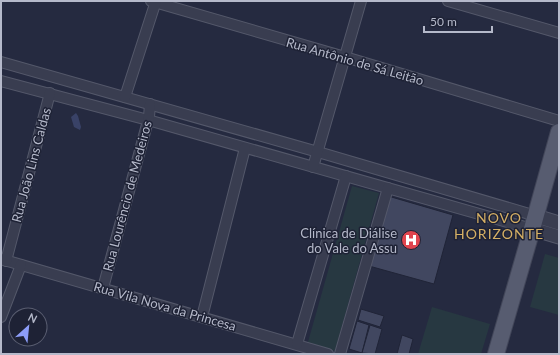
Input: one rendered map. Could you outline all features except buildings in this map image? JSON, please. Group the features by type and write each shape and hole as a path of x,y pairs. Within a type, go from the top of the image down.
{"main road":[{"path":"496,354 559,132"}],"street":[{"path":"125,97 154,1"},
{"name":"Rua Antônio de Sá Leitão","path":"154,1 559,121"},
{"path":"313,167 361,1"},
{"path":"448,1 559,33"},
{"path":"1,62 426,184 534,223 559,237"},
{"path":"1,81 148,120 423,198 534,223 559,223"},
{"path":"94,106 99,90"},
{"name":"Rua João Lins Caldas","path":"4,260 50,93"},
{"name":"Rua Lourêncio de Medeiros","path":"103,288 148,120 150,104"},
{"path":"202,317 245,148"},
{"path":"297,344 346,176"},
{"path":"423,198 426,184"},
{"path":"340,354 388,188"},
{"name":"Rua Vila Nova da Princesa","path":"4,260 328,354"},
{"path":"1,317 21,265"}],"shaded area":[{"path":"352,186 379,193 335,351 308,342"},
{"path":"545,254 559,258 559,315 530,307"},
{"path":"432,307 490,324 481,354 418,354"}],"water":[{"path":"76,113 81,127 80,130 74,127 71,117"}],"place":[{"name":"Clínica de Diálise do Vale do Assu","path":"411,240"}],"district":[{"name":"NOVO HORIZONTE","path":"499,226"}]}
